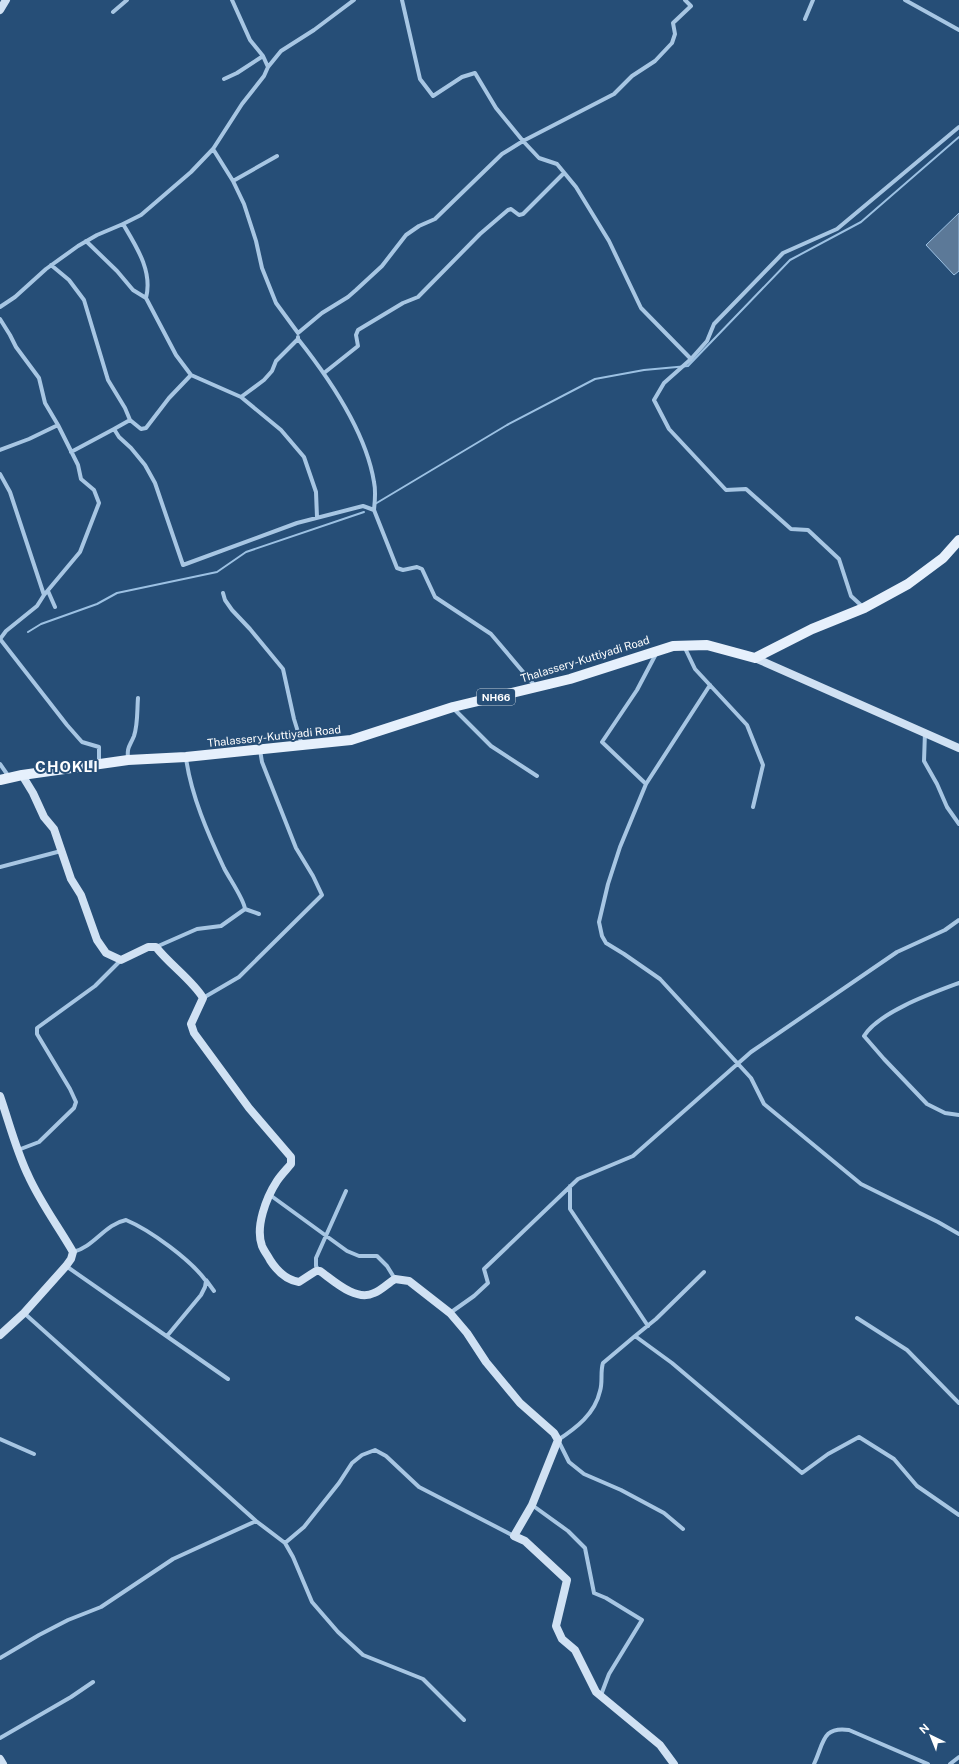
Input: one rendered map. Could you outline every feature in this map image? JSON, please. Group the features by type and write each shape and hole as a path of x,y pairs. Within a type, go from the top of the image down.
{"main road":[{"path":"0,10 6,0"},
{"path":"755,658 812,629 864,608 908,584 943,558 959,540"},
{"name":"Thalassery-Kuttiyadi Road","path":"5,779 22,775 128,760 186,757 351,740 453,707 537,688 673,646 707,645 755,658"},
{"path":"755,658 925,731 959,748"},
{"path":"22,775 33,793 44,817 54,829 71,879 81,895 97,940 106,953 121,960 148,947 156,947 199,991 203,998 191,1024 194,1034 249,1108 290,1157 291,1164 277,1181 269,1195 261,1220 260,1232 262,1246 272,1263 291,1281 299,1282 316,1271 320,1271 335,1282 360,1296 367,1296 375,1293 395,1278 409,1281 450,1313 467,1333 486,1362 520,1403 554,1433 558,1440 532,1505 514,1536 525,1541 567,1580 556,1626 562,1640 575,1650 593,1688 660,1745 674,1764"},
{"path":"0,1096 18,1151 28,1174 44,1205 73,1252 71,1259 66,1266 24,1313 0,1334"},
{"path":"0,1758 3,1764"}],"street":[{"path":"113,12 127,0"},
{"path":"232,0 250,40 263,56 268,67"},
{"path":"0,307 15,297 51,265 86,241 141,215 155,204 191,172 213,149 242,104 281,51 314,30 354,0"},
{"path":"402,0 420,79 433,96 462,77 475,73 496,108 523,141 539,158 557,164 576,187 609,241 641,308 690,360"},
{"path":"298,333 322,313 348,298 382,266 406,235 419,226 435,219 502,154 523,141 614,94 632,76 655,61 672,43 675,34 673,23 691,6 685,0"},
{"path":"805,19 813,0"},
{"path":"905,0 959,30"},
{"path":"224,78 237,73 263,56"},
{"path":"864,608 851,596 839,559 808,530 791,530 746,489 726,490 669,429 654,400 664,383 690,360 707,341 714,324 783,252 837,228 959,127"},
{"path":"213,149 233,181 244,204 256,241 262,268 276,303 298,333 298,339 324,372 334,388 347,412 369,461 375,483 374,510 397,568 403,570 417,567 422,569 435,597 491,634 537,688"},
{"path":"233,181 277,156"},
{"path":"324,372 358,346 356,335 358,330 402,303 418,297 472,242 508,210 511,208 519,215 522,214 564,173"},
{"path":"123,224 139,252 148,280 146,298"},
{"path":"86,241 133,290 146,298 176,355 191,375 241,398 281,430 304,457 316,492 317,517"},
{"path":"51,265 69,280 84,300 108,380 125,408 130,420 141,429 146,428 168,398 191,375"},
{"path":"0,319 16,347 39,378 45,404 58,425 78,465 81,479 94,490 99,503 80,552 44,595 37,606 6,631 0,639 82,742 99,748 99,764"},
{"path":"241,398 264,380 272,371 276,360 298,339"},
{"path":"71,452 130,420"},
{"path":"0,450 30,439 58,425"},
{"path":"114,429 119,437 131,448 145,465 155,483 183,565 317,517 340,513 363,506 374,510"},
{"path":"0,474 10,492 44,595"},
{"path":"48,591 55,606"},
{"path":"223,593 225,600 232,610 283,669 294,719 303,745"},
{"path":"684,645 695,669 747,725 763,765 753,807"},
{"path":"646,784 602,742 637,690 658,650"},
{"path":"710,685 646,784 620,846 608,884 599,922 602,936 606,943 660,979 751,1078 764,1104 861,1184 959,1234"},
{"path":"128,760 129,744 134,736 136,724 138,698"},
{"path":"453,707 491,746 537,776"},
{"path":"925,731 924,761 947,807 959,824"},
{"path":"203,998 239,977 322,895 296,848 262,762 260,750"},
{"path":"186,757 188,775 203,817 228,876 242,899 245,908 259,914"},
{"path":"0,764 5,779"},
{"path":"0,866 62,851"},
{"path":"156,947 197,929 221,926 245,908"},
{"path":"450,1313 474,1296 488,1283 484,1269 578,1179 633,1156 751,1052 897,952 945,930 959,920"},
{"path":"18,1151 39,1142 74,1108 76,1102 38,1034 37,1028 95,986 121,960"},
{"path":"959,983 930,993 893,1012 870,1027 864,1036 927,1104 945,1113 959,1115"},
{"path":"570,1186 570,1208 648,1326"},
{"path":"320,1271 316,1266 316,1258 346,1190"},
{"path":"269,1195 347,1251 359,1256 377,1256 387,1266 395,1278"},
{"path":"73,1252 88,1246 112,1226 126,1220 137,1225 171,1248 202,1276 214,1291"},
{"path":"66,1266 228,1379"},
{"path":"683,1529 664,1513 621,1490 584,1474 569,1462 558,1440 574,1429 590,1414 598,1400 601,1390 603,1363 648,1326 704,1272"},
{"path":"167,1336 201,1295 206,1281 202,1276"},
{"path":"24,1313 256,1521 285,1543 293,1557 312,1602 338,1632 363,1655 423,1679 464,1720"},
{"path":"857,1318 908,1350 959,1403"},
{"path":"635,1336 672,1363 802,1473 828,1454 859,1437 894,1459 917,1486 959,1515"},
{"path":"0,1439 34,1454"},
{"path":"285,1543 304,1527 352,1463 362,1455 375,1450 386,1456 419,1487 514,1536"},
{"path":"532,1505 568,1531 585,1548 594,1593 606,1598 642,1620 609,1674 601,1695"},
{"path":"0,1658 68,1620 101,1606 173,1559 256,1521"},
{"path":"0,1738 71,1697 93,1682"},
{"path":"814,1764 826,1735 831,1730 838,1728 849,1730 928,1764"},
{"path":"950,1764 959,1757"}],"water":[{"path":"959,213 959,271 954,275 926,245"}],"waterway":[{"path":"375,504 507,425 595,379 644,370 688,366 790,260 861,222 959,137"},
{"path":"28,632 41,624 97,604 117,593 217,572 246,552 364,512"}],"district":[{"name":"CHOKLI","path":"67,766"}]}
